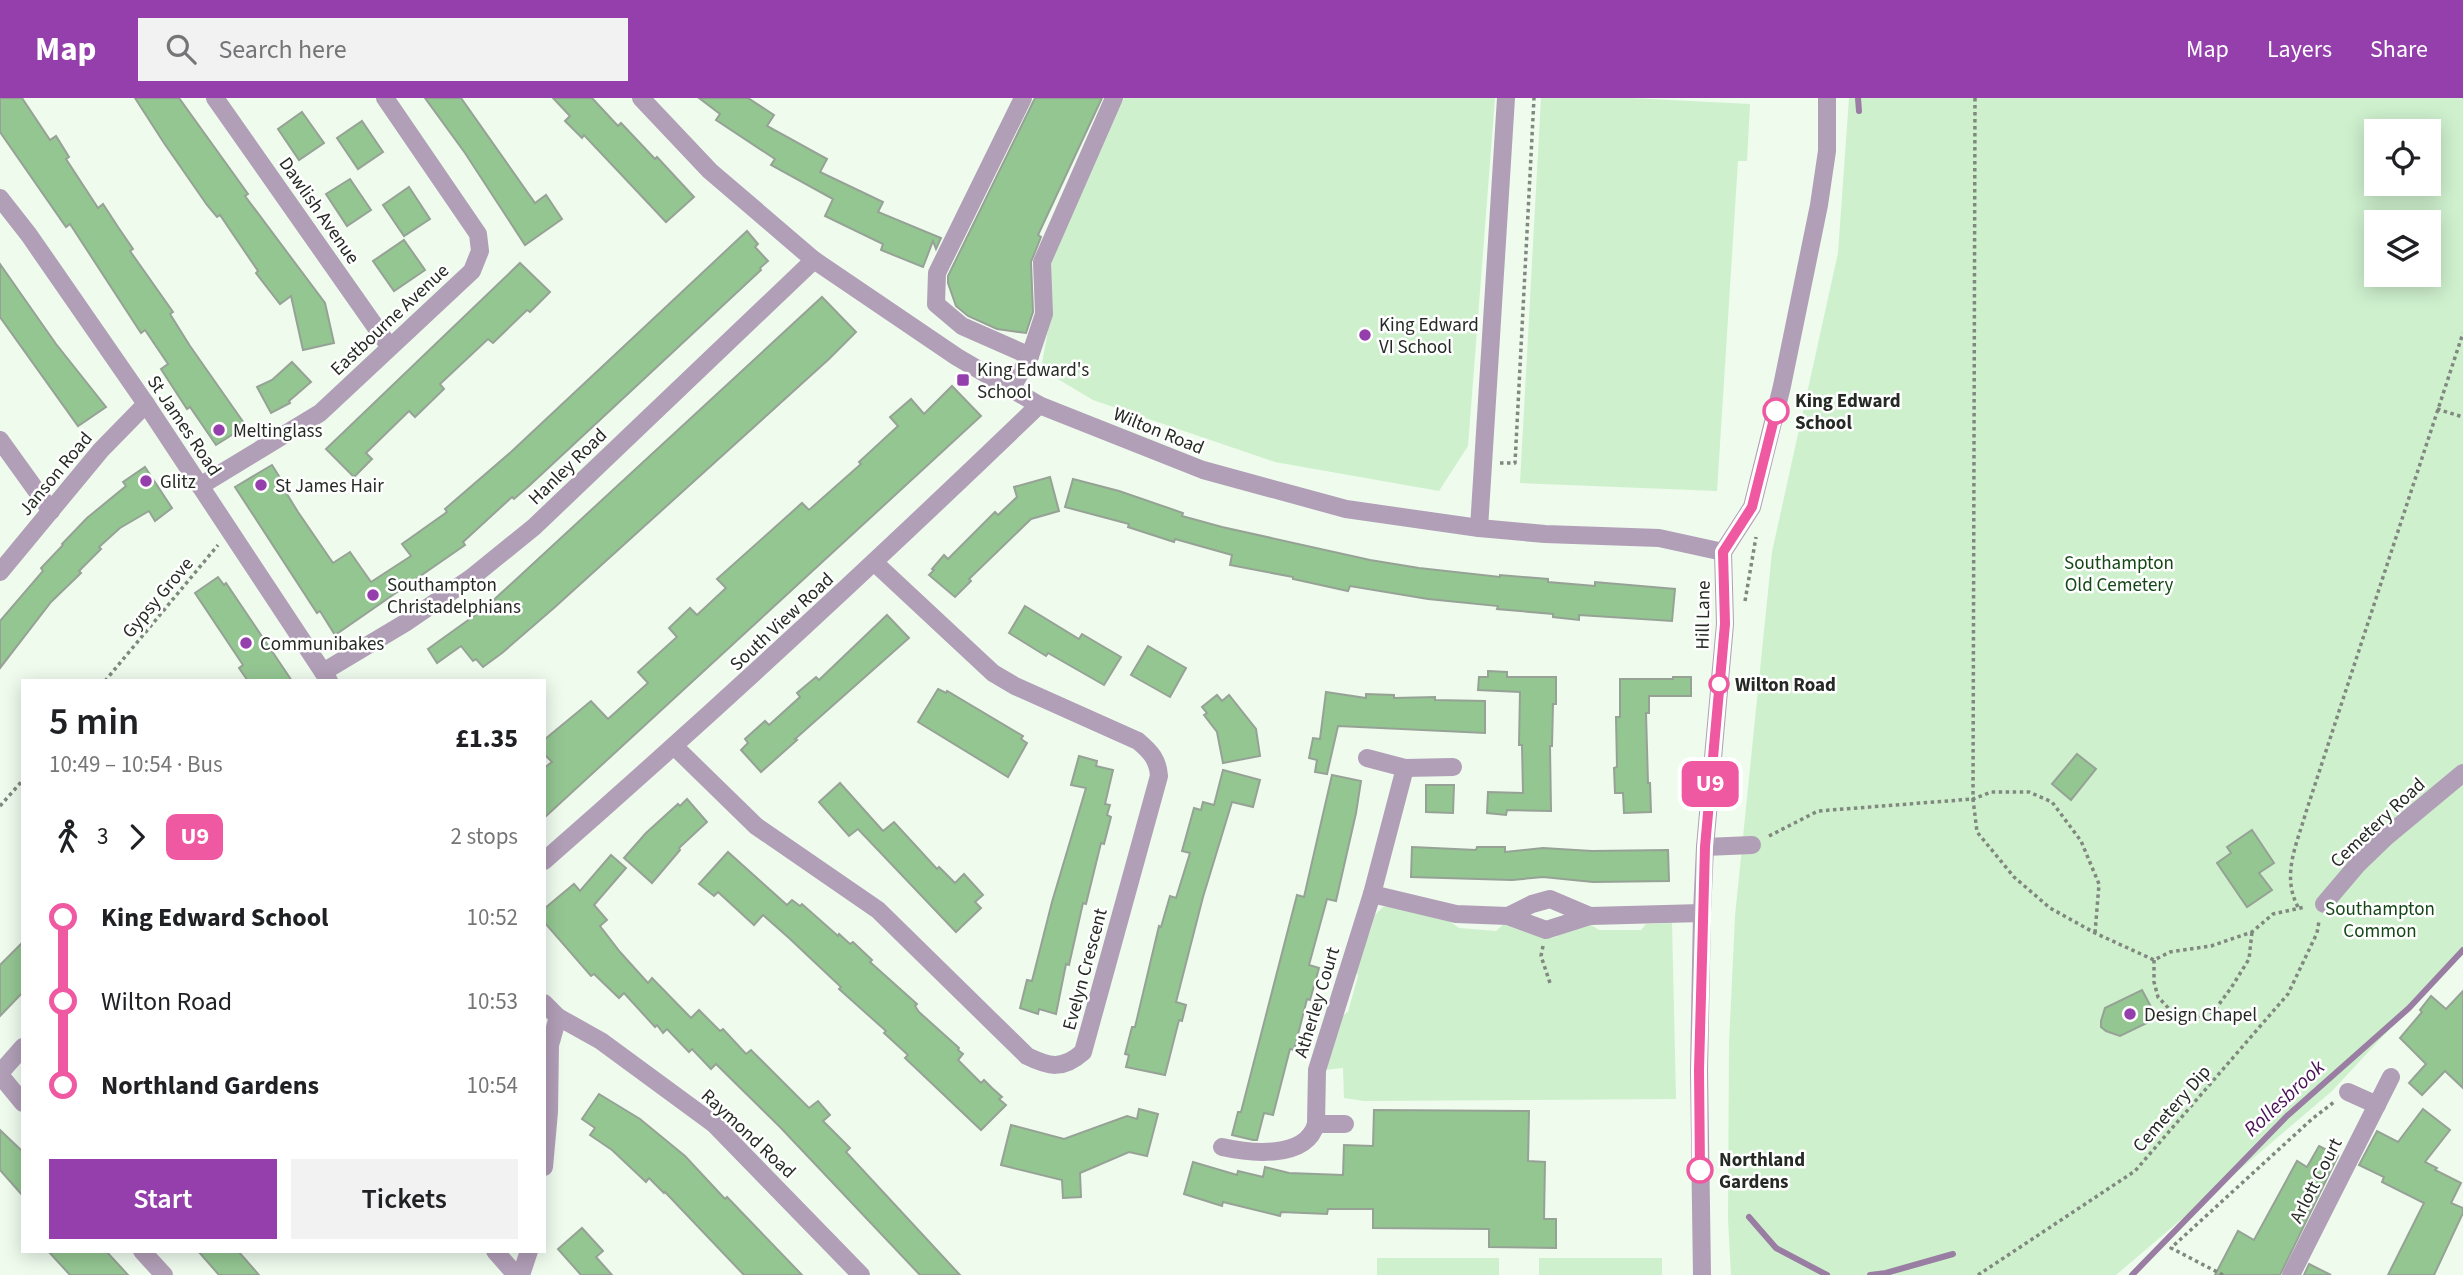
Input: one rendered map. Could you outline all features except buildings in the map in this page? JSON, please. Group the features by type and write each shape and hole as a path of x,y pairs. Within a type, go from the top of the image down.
{"street":[{"name":"Dawlish Avenue","path":"215,98 389,346"},
{"name":"Eastbourne Avenue","path":"200,486 320,412 472,271 480,251 478,234 385,98"},
{"name":"Wilton Road","path":"641,98 710,172 814,260 957,358 1039,405 1203,470 1346,509 1479,528 1545,534 1659,538 1723,552"},
{"path":"1023,98 937,274 936,304 962,326 1030,356"},
{"path":"1011,389 1030,356 1044,314 1042,262 1114,98"},
{"path":"1479,528 1506,98"},
{"path":"1723,552 1752,507 1784,373 1819,205 1826,151 1827,98"},
{"name":"St James Road","path":"0,198 29,235 146,404 326,676"},
{"name":"Hanley Road","path":"326,676 471,578 534,527 814,260"},
{"name":"Janson Road","path":"0,572 101,450 146,404"},
{"name":"South View Road","path":"546,859 675,747 875,563 1039,405"},
{"path":"0,440 51,511"},
{"name":"Hill Lane","path":"1702,1275 1699,1070 1702,913 1705,847 1725,624 1723,552"},
{"name":"Evelyn Crescent","path":"675,747 757,826 878,910 1027,1056 1057,1066 1073,1061 1083,1052 1159,776 1158,763 1150,751 1138,741 1015,686 993,673 875,563"},
{"path":"1367,758 1405,768 1453,766"},
{"name":"Atherley Court","path":"1316,1124 1317,1070 1372,894 1405,768"},
{"name":"Cemetery Road","path":"2323,905 2358,864 2386,837 2463,773"},
{"path":"1705,847 1752,845"},
{"path":"1372,894 1456,914 1507,916 1546,930 1590,916 1702,913"},
{"path":"1507,916 1550,899 1590,916"},
{"path":"546,1005 558,1017 550,1045 546,1145"},
{"name":"Raymond Road","path":"558,1017 601,1041 714,1124 861,1275"},
{"path":"21,1049 0,1074 21,1100"},
{"name":"Arlott Court","path":"2291,1275 2391,1077"},
{"path":"2348,1091 2377,1105"},
{"path":"1222,1147 1262,1154 1305,1141 1314,1131 1316,1124 1345,1124"},
{"path":"144,1253 164,1275"},
{"path":"497,1253 519,1275 528,1253"}],"path":[{"path":"1484,463 1515,463 1534,98"},
{"path":"1975,98 1973,799 1977,832 2014,877 2050,908 2095,933 2154,960"},
{"path":"1531,144 1539,144"},
{"path":"2298,908 2290,892 2289,873 2306,812 2463,333"},
{"path":"2438,409 2463,417"},
{"path":"1725,624 1744,605 1757,533 1752,507"},
{"name":"Gypsy Grove","path":"107,679 231,530"},
{"path":"0,806 21,781"},
{"path":"1752,845 1818,811 1973,799 1991,792 2029,792 2052,802 2081,841 2099,884 2095,933"},
{"path":"2154,960 2170,952 2211,946 2252,932 2273,914 2323,905"},
{"name":"Cemetery Dip","path":"1978,1275 2135,1171 2288,995 2317,933 2323,905"},
{"path":"1546,930 1541,956 1550,983"},
{"path":"2154,960 2154,982 2158,997 2175,1015 2190,1019 2214,1012 2231,989 2249,959 2252,932"},
{"path":"2222,1275 2171,1248 2312,1119 2348,1091"}],"green space":[{"path":"1124,98 1495,98 1468,446 1439,491 1275,462 1093,400 1041,369 1051,313 1051,261"},
{"path":"1541,98 1631,98 1750,104 1747,161 1738,161 1717,491 1520,483"},
{"name":"Southampton Old Cemetery","path":"1849,98 2463,98 2463,950 2332,1091 2116,1275 1731,1275 1728,1219 1729,1045 1735,916 1772,552 1838,253"},
{"path":"1394,906 1448,920 1459,928 1496,931 1506,922 1550,938 1587,922 1599,930 1641,930 1646,924 1672,923 1676,1099 1364,1101 1344,1098 1343,1068 1324,1070 1338,1018 1348,1012 1358,976 1355,965 1360,943 1369,935 1375,915 1383,907"},
{"path":"1377,1258 1499,1258 1499,1275 1377,1275"},
{"path":"1539,1258 1662,1258 1662,1275 1539,1275"}],"waterway":[{"path":"1858,98 1859,111"},
{"name":"Rollesbrook","path":"2132,1275 2287,1116 2409,1008 2463,950"},
{"path":"1749,1217 1776,1248 1827,1275"},
{"path":"1870,1275 1953,1254"}],"bus line":[{"name":"U9","path":"1700,1170 1702,913 1705,847 1725,624 1723,552 1752,507 1776,411"}],"place":[{"name":"King Edward VI School","path":"1365,335"},
{"name":"King Edward's School","path":"963,380"},
{"name":"King Edward School","path":"1776,411"},
{"name":"Meltinglass","path":"219,430"},
{"name":"Glitz","path":"146,481"},
{"name":"St James Hair","path":"261,485"},
{"name":"Southampton Christadelphians","path":"373,595"},
{"name":"Communibakes","path":"246,643"},
{"name":"Wilton Road","path":"1719,684"},
{"name":"Design Chapel","path":"2130,1014"},
{"name":"Northland Gardens","path":"1700,1170"}],"park label":[{"name":"Southampton Common","path":"2380,919"}]}
